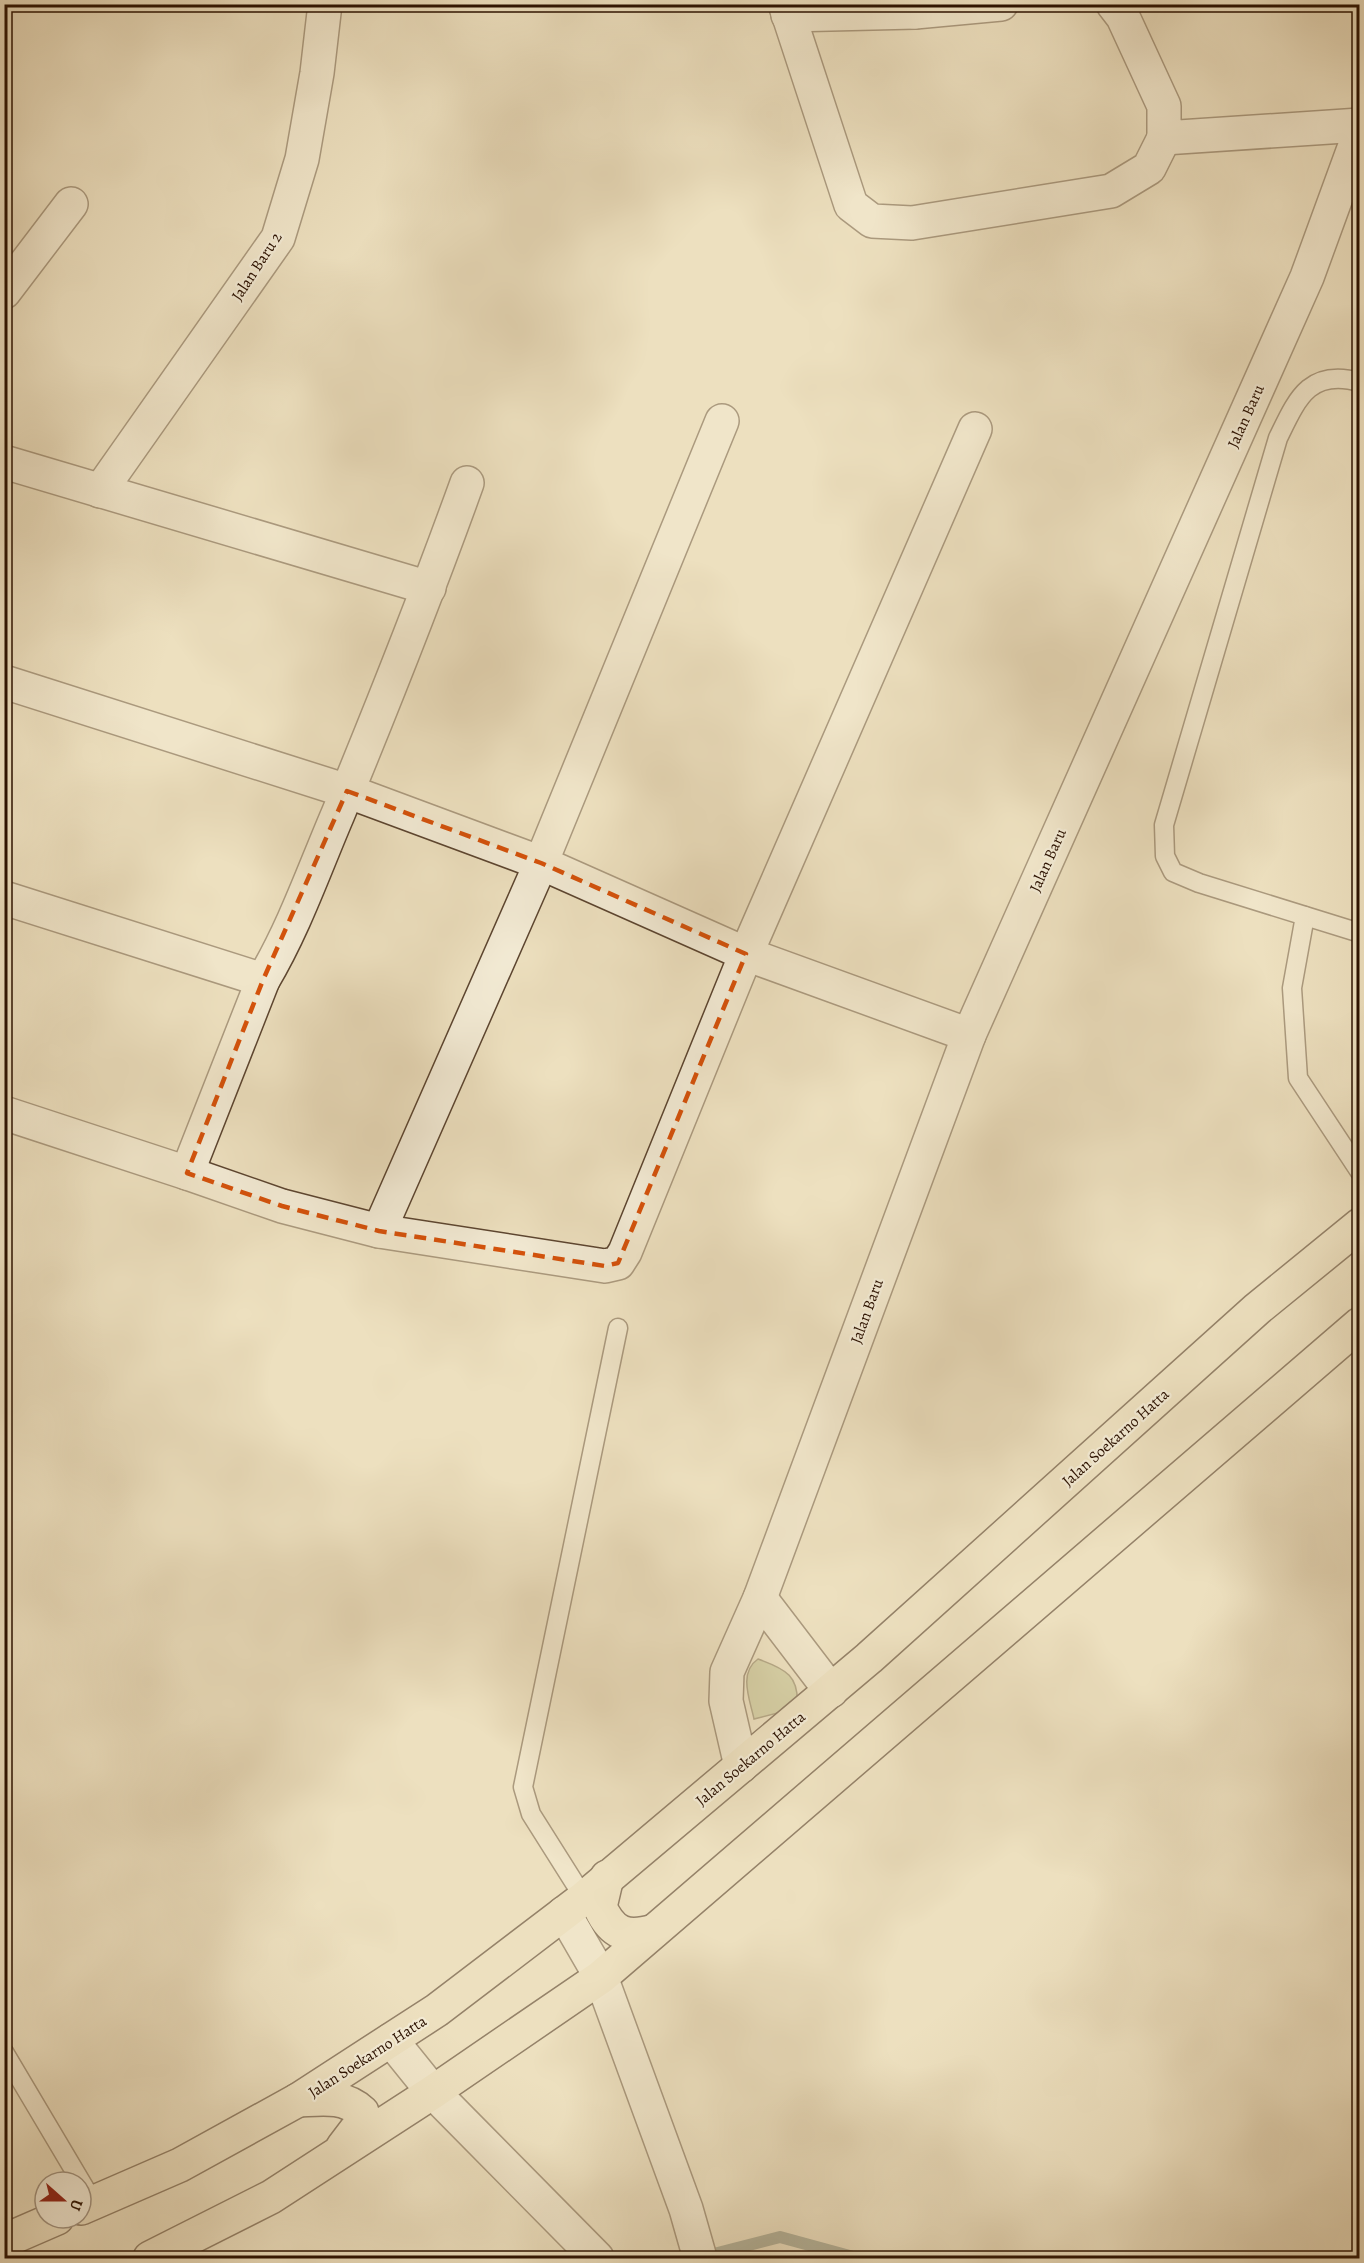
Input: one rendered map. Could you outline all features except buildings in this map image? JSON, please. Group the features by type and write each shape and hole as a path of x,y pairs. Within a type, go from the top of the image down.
{"main road":[{"name":"Jalan Soekarno Hatta","path":"93,2202 180,2165 298,2100 437,2010 585,1896 831,1691 1257,1309 1359,1225"},
{"path":"150,2259 271,2196 433,2092 601,1977 1359,1324"},
{"path":"585,1896 600,1907 612,1925 627,1935 637,1936 654,1931"},
{"path":"298,2100 339,2099 353,2103 362,2112 362,2122 338,2152"},
{"path":"4,2241 33,2228"}],"street":[{"name":"Jalan Baru 2","path":"100,491 278,238 302,159 317,73 325,4"},
{"path":"1001,4 787,10 851,205 872,221 931,221 1111,191 1149,168 1164,138 1164,106 1123,17 1113,4"},
{"path":"1164,138 1359,125"},
{"name":"Jalan Baru","path":"741,1766 726,1701 727,1672 760,1598 969,1035 1307,277 1359,132"},
{"path":"4,292 71,204"},
{"path":"379,1232 541,863 722,421"},
{"path":"4,1113 282,1206 379,1232 605,1266 618,1263 625,1252 746,954 975,429"},
{"path":"4,462 429,588"},
{"path":"187,1173 263,980 280,952 347,791 429,588 467,483"},
{"path":"4,682 347,791 541,863 746,954 969,1035"},
{"path":"4,898 263,980"},
{"path":"760,1598 831,1691"},
{"path":"585,1896 601,1977 686,2209 700,2259"},
{"path":"392,2040 433,2092 595,2257"}],"lane":[{"path":"1359,382 1341,377 1324,378 1308,388 1296,400 1278,438 1164,825 1165,856 1173,872 1359,933"},
{"path":"1305,916 1292,988 1298,1078 1359,1172"},
{"path":"585,1896 531,1814 523,1786 618,1328"},
{"path":"4,2052 68,2170"}],"highlighted area":[{"path":"347,791 541,863 746,954 618,1263 605,1266 379,1231 282,1206 187,1173 263,980"}],"green space":[{"path":"758,1659 776,1666 789,1675 796,1688 797,1708 754,1719 747,1679 748,1672"}],"waterway":[{"path":"702,2257 780,2237 857,2258"}]}
